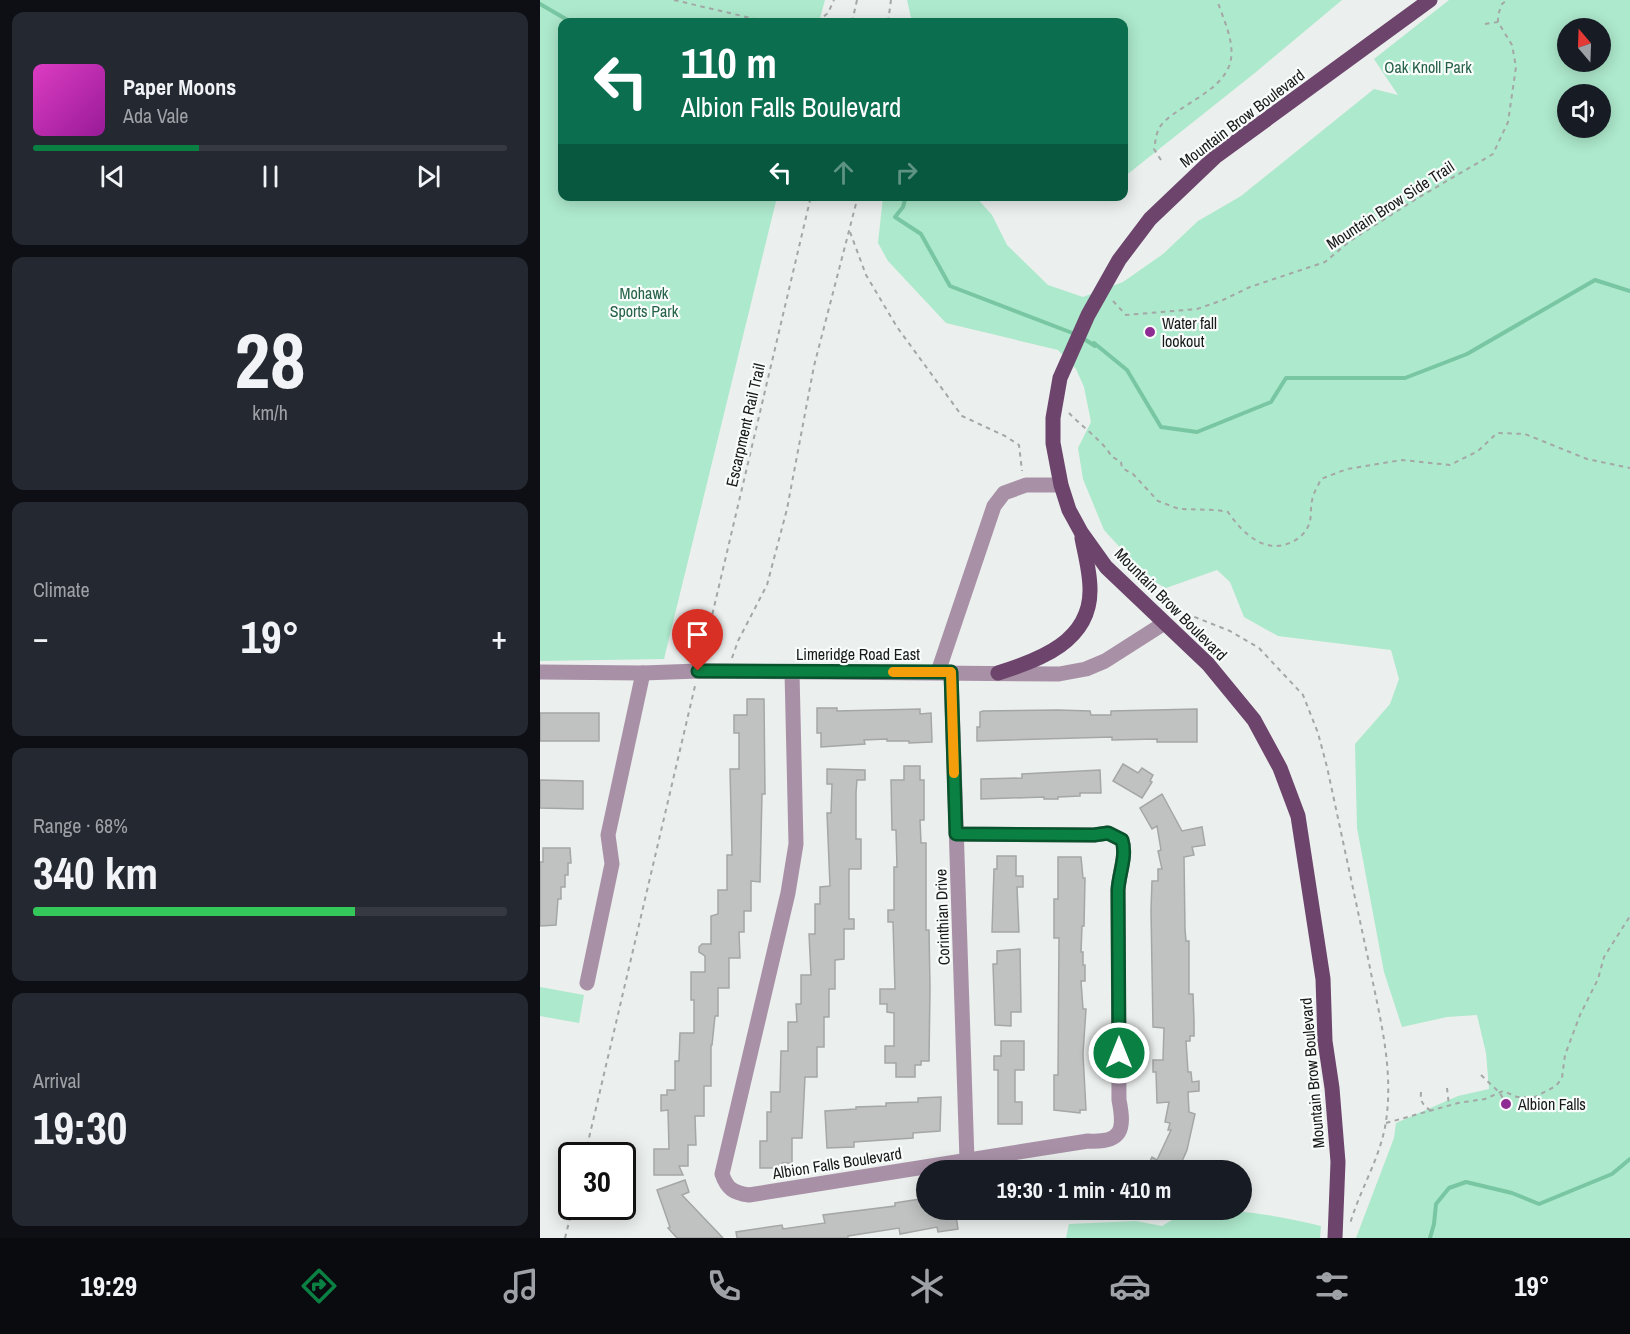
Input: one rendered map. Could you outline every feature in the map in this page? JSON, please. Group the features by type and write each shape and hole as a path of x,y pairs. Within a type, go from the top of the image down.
{"main road":[{"name":"Mountain Brow Boulevard","path":"1335,1238 1338,1162 1332,1088 1325,1041 1323,979 1298,816 1280,768 1254,720 1208,664 1106,567 1081,532 1069,510 1061,485 1053,433 1055,394 1064,366 1104,294 1119,260 1150,219 1215,157 1430,0"},
{"path":"998,673 1048,654 1073,635 1082,623 1089,603 1090,589 1081,532"}],"street":[{"path":"945,672 994,506 1004,493 1026,486 1061,485"},
{"name":"Limeridge Road East","path":"540,672 1059,674 1086,669 1105,661 1164,624"},
{"name":"Albion Falls Boulevard","path":"792,672 796,844 788,893 722,1174 726,1186 737,1193 749,1195 916,1168"},
{"name":"Corinthian Drive","path":"945,672 956,834 966,1160"},
{"path":"587,983 612,864 608,835 643,673"},
{"name":"Albion Falls Boulevard","path":"956,834 1094,835 1108,833 1122,840 1125,849 1118,890 1119,1100 1123,1119 1122,1127 1113,1138 1102,1142 1088,1141 966,1160"}],"path":[{"path":"674,0 751,18"},
{"path":"822,18 828,13 834,0"},
{"path":"853,18 857,0"},
{"path":"889,18 891,0"},
{"path":"1161,160 1154,149 1157,133 1164,122 1203,95 1228,68 1231,59 1230,45 1217,0"},
{"path":"1485,24 1498,22 1502,4 1507,0"},
{"name":"Mountain Brow Side Trail","path":"1104,294 1126,315 1197,309 1223,300 1250,287 1325,262 1350,241 1493,154 1508,122 1516,67 1512,45 1498,22"},
{"name":"Escarpment Rail Trail","path":"702,658 810,201"},
{"path":"731,661 738,641 767,585 787,508 814,366 857,201"},
{"path":"850,232 866,275 897,327 962,416 1019,445 1026,486"},
{"path":"1064,408 1108,449 1111,456 1121,462 1122,468 1133,474 1158,501 1179,509 1228,512 1235,522 1256,541 1271,547 1285,546 1300,538 1309,524 1312,499 1321,479 1347,469 1402,460 1450,465 1478,451 1497,433 1525,434 1587,459 1630,468"},
{"path":"588,1142 696,680"},
{"path":"1350,1227 1356,1204 1377,1155 1386,1123 1485,1099 1503,1091 1516,1097 1534,1097 1556,1086 1562,1078 1565,1055 1580,1015 1598,979 1604,957 1630,916"},
{"path":"1481,1075 1500,1093 1506,1104"},
{"path":"1447,1088 1449,1106"},
{"path":"1420,1092 1420,1100 1431,1111"},
{"path":"566,1238 570,1220"}],"green space":[{"name":"Mohawk Sports Park","path":"540,0 825,0 820,18 558,18 558,201 776,201 664,659 540,661"},
{"path":"907,0 1342,0 1128,174 1128,18 911,18"},
{"name":"Oak Knoll Park","path":"1449,0 1630,0 1630,1238 1356,1238 1394,1138 1396,1123 1458,1096 1489,1089 1486,1053 1477,1015 1447,1017 1402,1027 1384,972 1357,828 1355,744 1390,704 1399,679 1391,650 1278,636 1244,617 1230,582 1217,570 1166,588 1149,579 1104,530 1083,479 1078,448 1091,422 1084,387 1076,369 1058,350 946,323 888,261 878,243 883,201 980,201 992,215 1007,245 1048,285 1083,297 1123,282 1163,254 1198,221 1241,196 1374,89 1398,95 1374,59"},
{"path":"540,987 584,995 579,1023 540,1016"},
{"path":"1252,1213 1321,1226 1320,1238 1066,1238 1069,1224 1136,1221 1162,1226 1172,1220 1252,1220"}],"building":[{"path":"747,699 764,699 765,794 762,794 760,882 751,881 751,911 744,911 744,932 739,932 740,958 729,958 729,988 718,988 718,1016 715,1016 711,1045 711,1086 704,1086 704,1116 695,1116 696,1145 688,1145 688,1166 679,1166 683,1175 654,1175 654,1149 669,1149 668,1110 661,1111 661,1095 667,1095 667,1090 675,1090 675,1061 679,1061 680,1033 694,1033 691,972 705,972 705,956 699,952 699,947 702,944 711,944 711,916 718,914 718,890 727,890 727,855 732,855 730,769 739,769 739,733 734,733 734,715 747,715"},
{"path":"817,708 837,708 837,711 920,709 920,714 931,713 932,742 864,740 865,744 821,747 821,733 817,733"},
{"path":"1197,709 1197,742 1157,742 1157,739 1112,740 1112,737 977,741 980,712 983,711 1090,711 1091,715 1111,715 1111,711"},
{"path":"540,713 599,713 599,741 540,741"},
{"path":"1123,764 1138,773 1142,768 1153,775 1150,781 1152,782 1142,798 1113,781"},
{"path":"904,766 920,766 920,780 924,780 924,820 920,820 921,843 926,843 926,930 929,930 930,988 929,1061 921,1061 921,1065 915,1065 915,1077 896,1077 896,1063 885,1063 885,1046 894,1046 894,1013 887,1012 887,1004 880,1004 880,989 895,989 893,922 888,922 888,910 894,910 894,867 897,867 896,830 892,830 891,780 904,780"},
{"path":"827,769 865,770 865,780 857,780 856,792 856,839 861,839 861,869 849,869 849,919 854,919 854,929 844,929 844,959 835,960 835,989 829,989 829,1017 824,1017 824,1047 817,1047 817,1077 805,1077 802,1138 792,1138 792,1163 782,1163 782,1168 760,1168 760,1141 767,1141 767,1112 771,1112 771,1092 780,1092 781,1051 788,1051 788,1022 797,1022 796,1004 801,1004 801,975 811,975 809,934 815,934 815,904 820,904 820,887 830,886 827,813 831,813 832,784 827,784"},
{"path":"1100,770 1101,793 1080,793 1080,796 1058,797 1058,799 1044,799 1044,797 981,799 981,779 1022,778 1022,774"},
{"path":"540,780 583,781 583,809 540,808"},
{"path":"1162,794 1182,831 1202,827 1205,845 1192,847 1194,855 1184,857 1185,929 1186,941 1189,941 1189,994 1193,994 1194,1021 1194,1036 1190,1036 1190,1041 1186,1041 1188,1072 1191,1072 1192,1082 1199,1081 1199,1091 1188,1092 1189,1112 1195,1114 1182,1160 1157,1160 1171,1130 1168,1130 1170,1123 1165,1122 1169,1102 1157,1103 1156,1072 1153,1072 1153,1060 1163,1060 1164,1028 1153,1027 1152,881 1158,881 1158,869 1162,869 1158,851 1161,850 1157,826 1152,829 1140,808"},
{"path":"543,848 570,848 571,863 568,863 568,875 565,875 565,887 561,887 561,899 558,899 556,925 540,926 540,862 543,862"},
{"path":"997,856 1016,856 1016,876 1023,876 1023,887 1017,887 1019,932 992,932 994,869 997,869"},
{"path":"1058,857 1081,857 1083,878 1085,878 1081,952 1083,952 1083,965 1085,965 1085,981 1081,981 1083,1009 1086,1009 1083,1054 1086,1110 1080,1110 1080,1113 1054,1110 1054,1075 1058,1075 1059,938 1054,938 1054,899 1058,899"},
{"path":"1020,949 1021,1012 1011,1012 1011,1026 995,1025 993,964 997,964 997,951"},
{"path":"1001,1041 1024,1041 1024,1070 1015,1070 1015,1102 1022,1102 1022,1124 998,1124 998,1070 994,1070 994,1056 1001,1056"},
{"path":"941,1097 940,1131 913,1133 913,1138 854,1142 854,1147 827,1148 825,1111 886,1106 886,1103 918,1102 918,1098"},
{"path":"685,1180 689,1192 682,1195 723,1238 677,1238 668,1228 670,1227 657,1190"},
{"path":"916,1200 916,1220 957,1220 958,1229 938,1232 937,1227 900,1234 899,1228 848,1236 848,1238 737,1238 736,1232 782,1225 783,1229 825,1223 823,1215 895,1206 895,1203"}],"waterway":[{"path":"540,4 564,18"},
{"path":"905,201 895,217 921,234 950,286 1075,334"},
{"path":"1081,337 1095,346 1094,343 1127,370 1161,427 1197,432 1271,402 1286,378 1405,378 1467,354 1595,280 1630,291"},
{"path":"1430,1238 1436,1204 1449,1188 1466,1182 1512,1193 1539,1204 1612,1174 1630,1159"}],"slow traffic":[{"path":"893,672 951,672 954,773"}],"place":[{"name":"Water fall lookout","path":"1150,332"},
{"name":"Albion Falls","path":"1506,1104"}],"route":[{"path":"698,671 951,672 956,834 1094,835 1108,833 1122,840 1125,849 1118,890 1119,1053"}]}
